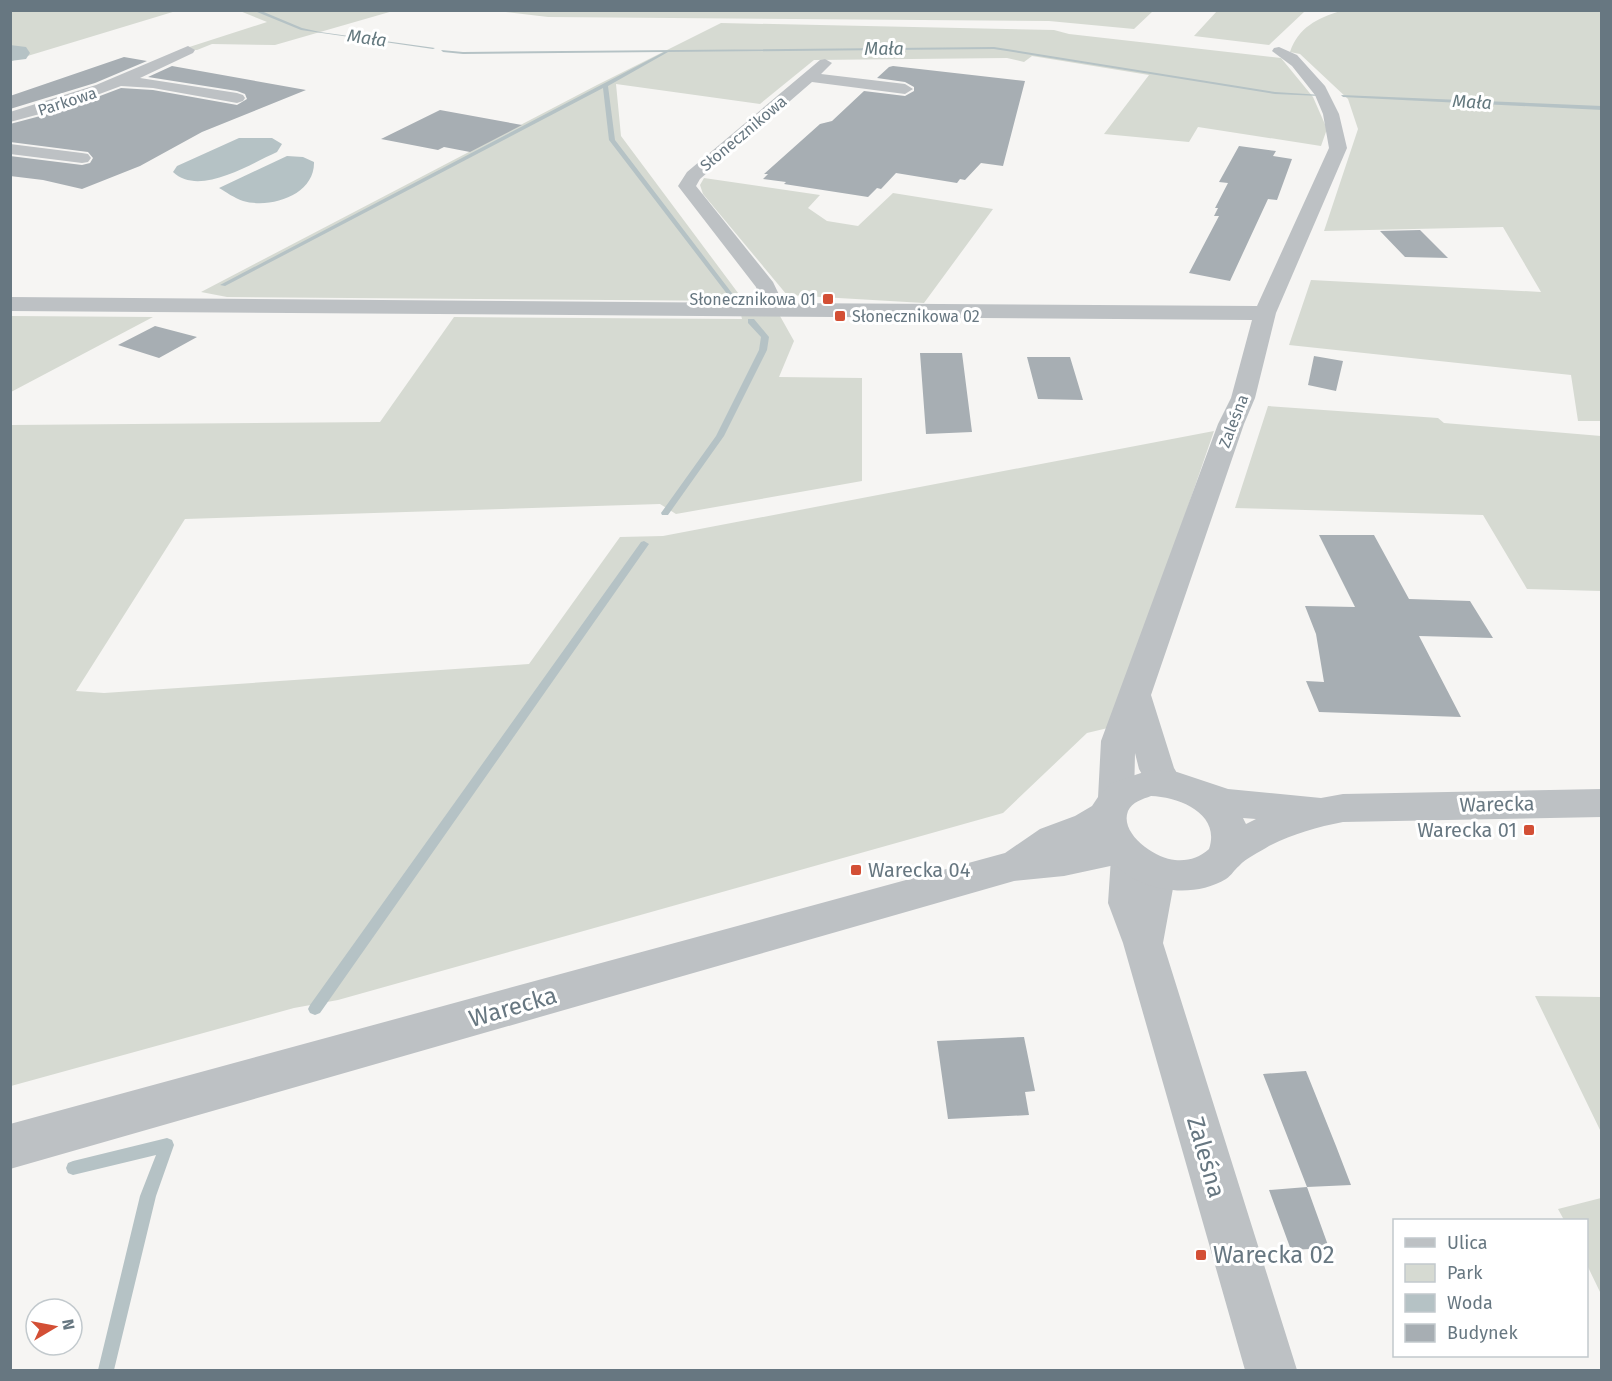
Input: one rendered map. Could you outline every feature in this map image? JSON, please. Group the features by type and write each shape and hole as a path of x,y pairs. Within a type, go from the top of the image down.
{"street":[{"name":"Parkowa","path":"10,117 123,82 188,50"},
{"name":"Zaleśna","path":"1112,806 1119,741 1231,424 1243,398 1265,313 1338,148 1335,123 1318,83 1288,55 1280,51"},
{"name":"Słonecznikowa","path":"774,310 766,286 687,186 693,176 825,63"},
{"path":"809,77 905,89"},
{"name":"Parkowa","path":"123,82 146,82 237,99"},
{"path":"10,149 82,158"},
{"path":"10,304 1265,313"},
{"path":"1136,697 1157,769 1165,783"},
{"path":"1165,783 1185,787 1204,797 1225,818 1231,842 1228,854 1220,864 1208,871 1192,876 1175,876 1136,860 1113,838 1112,806 1136,785 1165,783"},
{"name":"Warecka","path":"1204,797 1228,802 1321,811"},
{"name":"Warecka","path":"1228,854 1268,829 1321,811 1343,808 1602,803"},
{"name":"Warecka","path":"1014,866 1053,839 1088,826 1112,806"},
{"name":"Zaleśna","path":"1136,860 1143,943 1271,1371"},
{"name":"Warecka","path":"10,1147 1014,866 1064,861 1136,860"}],"green space":[{"path":"11,10 176,10 176,11 11,61"},
{"path":"1153,10 1134,29 1049,21 548,17 497,11"},
{"path":"240,11 393,11 275,45 212,44 197,50 180,50 267,22"},
{"path":"1217,11 1310,11 1304,12 1269,45 1194,36"},
{"path":"1341,11 1601,11 1601,421 1578,421 1571,375 1289,345 1311,280 1541,292 1503,227 1324,231 1358,129 1348,99 1300,54 1290,52 1303,30 1324,17"},
{"path":"721,23 1054,30 1069,34 1281,58 1313,97 1327,129 1321,146 1198,127 1189,142 1104,134 1149,75 1032,56 1024,62 1007,58 814,60 760,104 616,84 621,136 744,301 227,297 201,292 597,85"},
{"path":"704,178 820,195 808,208 827,221 858,226 893,193 993,209 924,303 787,295 703,194 700,185"},
{"path":"741,315 780,316 794,341 779,377 862,378 862,481 676,514 660,504 185,519 76,691 104,693 529,664 620,537 663,536 1214,431 1112,727 1087,733 1003,813 338,1000 294,1008 11,1086 11,425 380,422 454,317 742,319"},
{"path":"11,316 153,317 11,392"},
{"path":"1268,406 1438,418 1444,423 1601,436 1601,591 1527,589 1483,515 1235,508"},
{"path":"1535,996 1601,997 1601,1132"},
{"path":"1602,1198 1601,1294 1588,1267 1588,1219 1563,1219 1558,1209"}],"water":[{"path":"239,138 272,138 282,144 277,152 225,176 210,180 184,179 173,172 177,166"},
{"path":"287,156 303,157 314,162 307,183 289,197 278,201 254,203 240,200 219,188"}],"building":[{"path":"124,57 147,61 95,83 10,109 10,96"},
{"path":"172,66 306,90 202,132 140,166 82,189 43,180 10,176 10,156 82,165 90,163 93,158 88,152 10,142 10,124 63,110 121,88 153,90 237,105 247,99 245,94 237,91 148,77"},
{"path":"893,66 1025,81 1003,166 981,163 965,180 960,179 957,183 896,173 881,189 877,188 868,197 763,179 768,174 764,174 820,124 832,121 864,91 905,96 914,91 914,87 905,82 877,78"},
{"path":"440,110 522,125 470,152 444,147 438,150 381,139"},
{"path":"1239,146 1276,151 1273,156 1292,159 1277,200 1268,199 1230,281 1189,273 1219,216 1214,216 1218,208 1215,208 1228,183 1219,182"},
{"path":"1420,230 1448,258 1405,257 1380,231"},
{"path":"155,326 197,337 159,358 118,345"},
{"path":"920,353 962,353 972,432 926,434"},
{"path":"1314,356 1343,361 1336,391 1308,385"},
{"path":"1027,357 1070,357 1083,400 1038,399"},
{"path":"1319,535 1374,535 1409,599 1470,601 1493,638 1419,636 1461,717 1319,712 1306,681 1324,682 1316,634 1305,606 1355,607"},
{"path":"1024,1037 1035,1091 1025,1092 1029,1115 948,1119 937,1041"},
{"path":"1306,1071 1351,1185 1307,1187 1263,1074"},
{"path":"1307,1187 1329,1248 1291,1250 1269,1190"}],"waterway":[{"name":"Mała","path":"254,10 301,29 433,48"},
{"name":"Mała","path":"443,51 463,53 994,48 1275,93 1320,95"},
{"name":"Mała","path":"10,53 16,53"},
{"path":"223,285 666,53"},
{"path":"605,85 612,140 736,302"},
{"name":"Mała","path":"1343,96 1602,108"},
{"path":"665,513 720,436 763,350 765,337 751,321"},
{"path":"315,1009 644,544"},
{"path":"73,1168 167,1145 148,1196 106,1370"}],"place":[{"name":"Słonecznikowa 01","path":"828,299"},
{"name":"Słonecznikowa 02","path":"840,316"},
{"name":"Warecka 01","path":"1529,830"},
{"name":"Warecka 04","path":"856,870"},
{"name":"Warecka 02","path":"1201,1255"}]}
